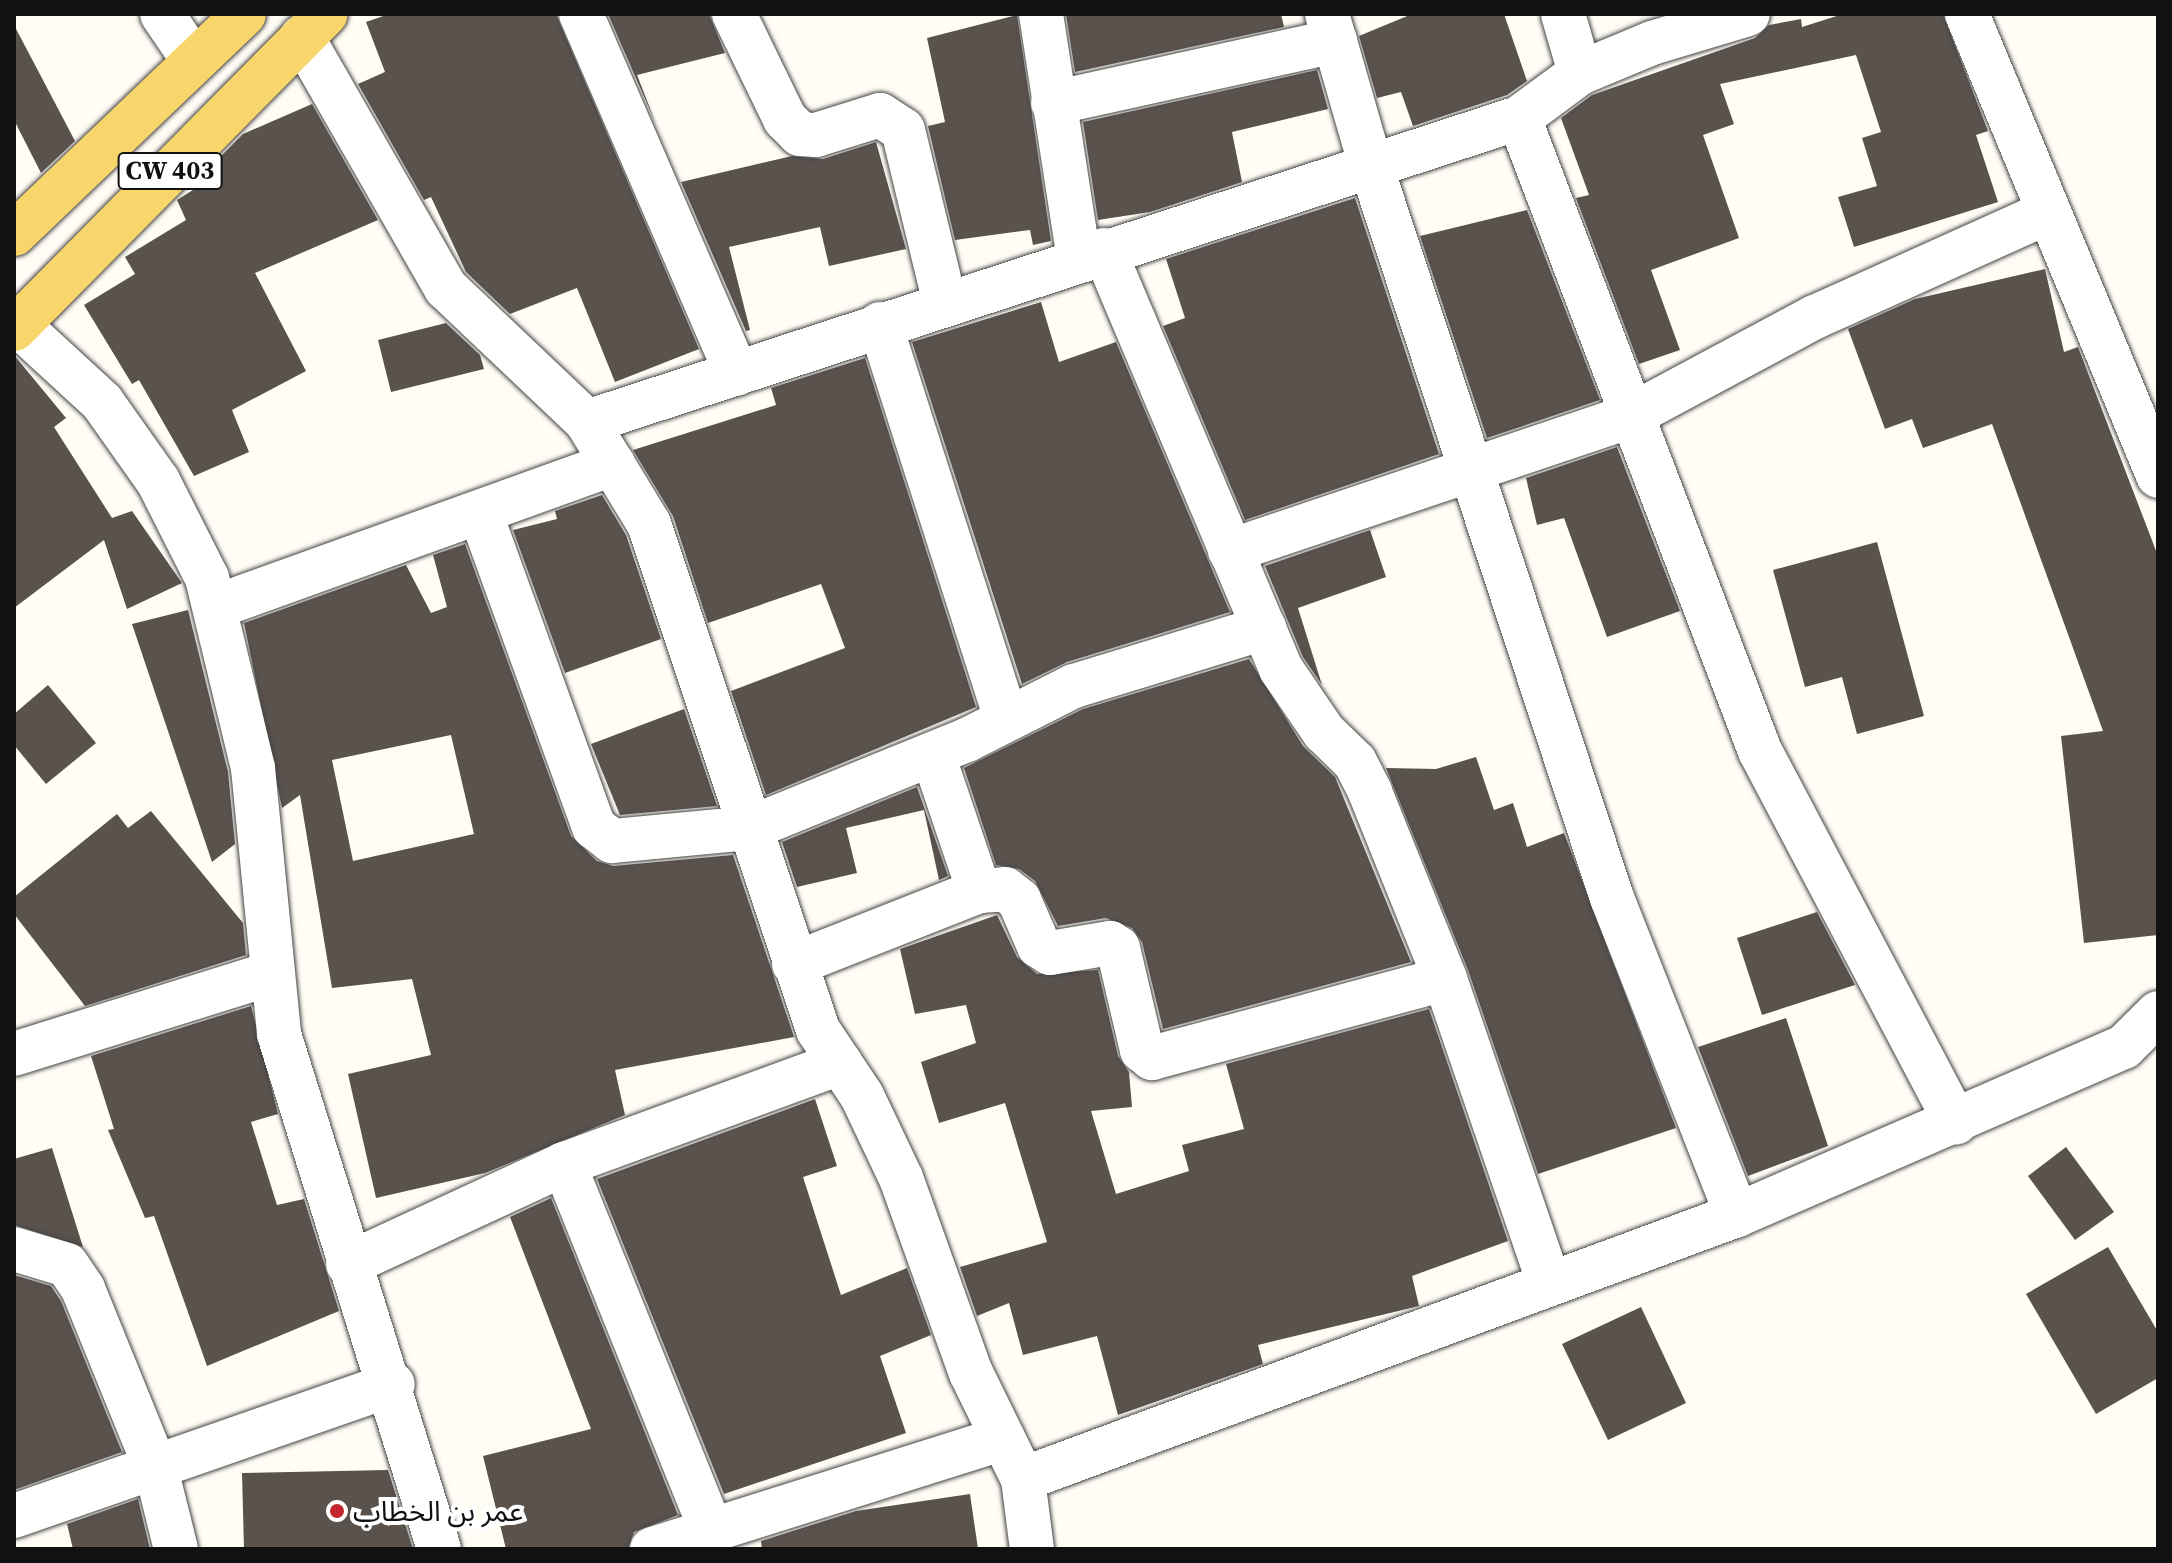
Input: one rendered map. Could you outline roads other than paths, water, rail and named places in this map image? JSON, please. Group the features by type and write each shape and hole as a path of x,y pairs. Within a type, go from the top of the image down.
{"main road":[{"name":"CW 403","path":"14,234 244,14"},
{"name":"CW 403","path":"15,325 314,26"}],"street":[{"path":"162,14 194,61"},
{"path":"581,14 737,374"},
{"path":"734,14 785,119 800,134 816,135 880,115 903,130 945,303"},
{"path":"1041,14 1053,103 1092,254 1230,551 1281,669 1324,732 1355,762 1445,979 1549,1283"},
{"path":"1563,14 1580,73"},
{"path":"587,422 1370,163 1519,118 1580,73 1748,14"},
{"path":"1967,14 2158,476"},
{"path":"314,26 446,288 587,422 649,524 818,1030 840,1063 901,1178 971,1373 1023,1479 1032,1549"},
{"path":"1053,103 1331,27 1370,163 1612,898 1737,1215"},
{"path":"1519,118 1760,751 1956,1122"},
{"path":"1230,551 1630,416 1815,317 2049,212"},
{"path":"880,324 1006,718"},
{"path":"15,325 102,402 158,481 215,607 253,768 279,1034 348,1264 393,1384 439,1549"},
{"path":"215,607 481,515 613,464"},
{"path":"481,515 594,827 612,841 636,842 750,828 933,755 1074,686 1264,628"},
{"path":"933,755 979,891"},
{"path":"794,964 979,891 1005,889 1019,900 1039,946 1050,953 1110,943 1118,948 1142,1050 1152,1058 1445,979"},
{"path":"14,1054 272,973"},
{"path":"1023,1479 1737,1215 2124,1047 2158,1013"},
{"path":"348,1264 564,1164 840,1063"},
{"path":"564,1164 733,1535"},
{"path":"14,1249 67,1265 83,1289 156,1469 176,1549"},
{"path":"14,1516 393,1384"},
{"path":"652,1549 733,1535 1003,1438"}],"place":[{"name":"عمر بن الخطاب","path":"337,1511"}]}
